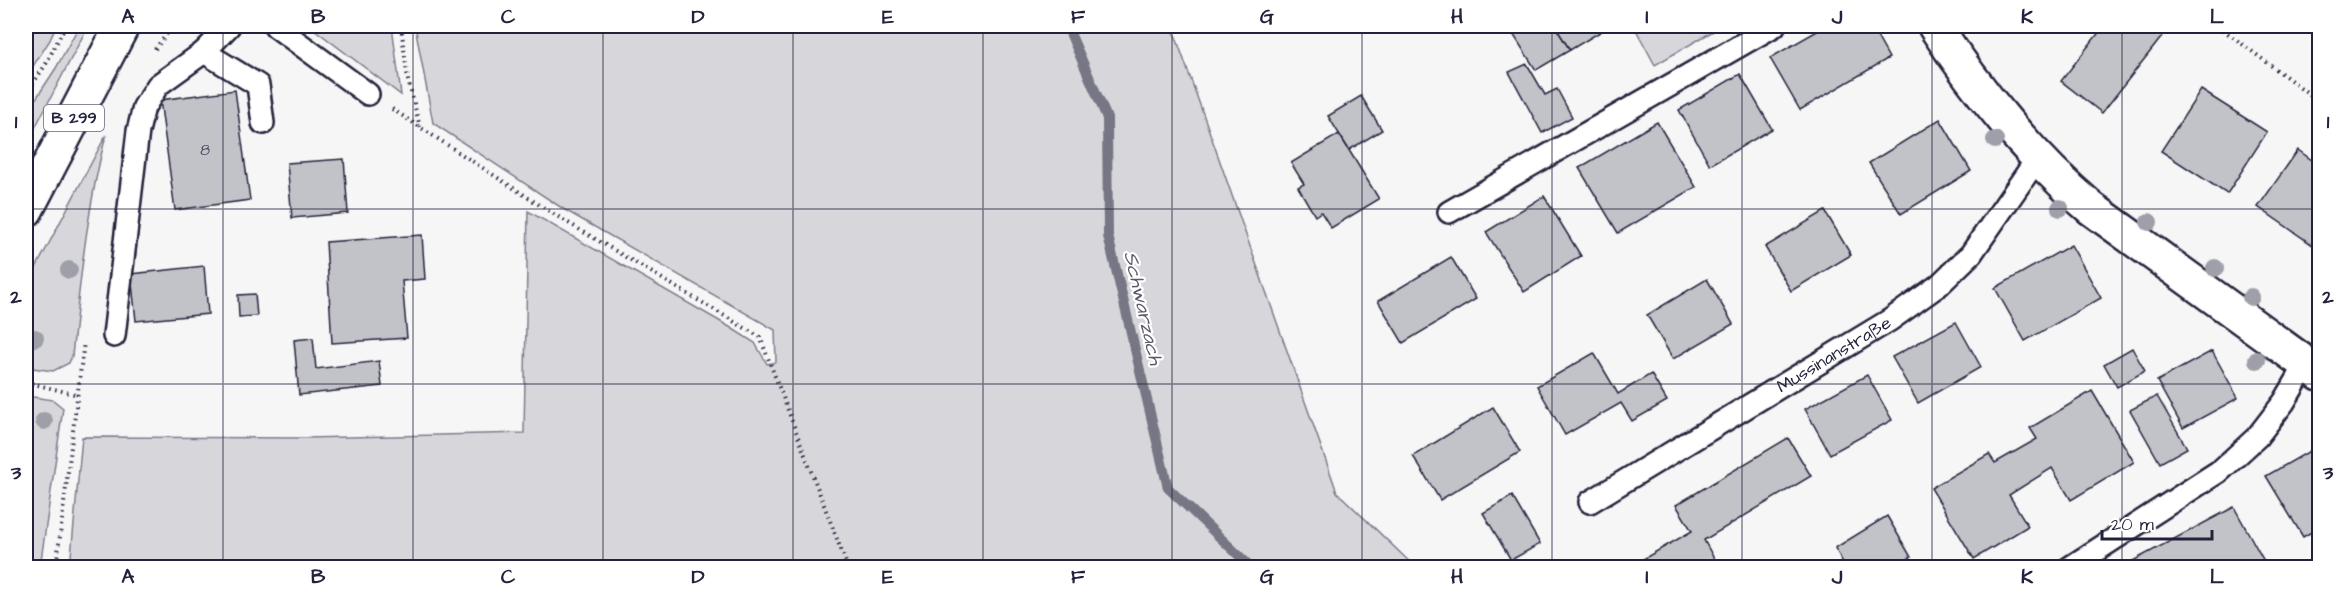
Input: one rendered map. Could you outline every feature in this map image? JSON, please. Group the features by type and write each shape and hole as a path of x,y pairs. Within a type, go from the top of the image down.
{"street":[{"name":"B 299","path":"26,210 122,26"},
{"path":"1935,26 2037,159 2091,208 2313,370"}],"lane":[{"path":"114,336 138,131 144,107 158,85 204,52 229,26"},
{"path":"275,26 368,94"},
{"path":"1449,212 1774,26"},
{"path":"204,52 258,85 263,123"},
{"name":"Mussinanstraße","path":"1590,502 1890,320 1939,285 1971,254 2037,159"},
{"path":"2069,567 2221,470 2257,437 2313,370"}],"path":[{"path":"26,94 46,64 66,26"},
{"path":"401,26 408,81 420,127"},
{"path":"2218,26 2319,102"},
{"path":"368,94 555,215 760,337 848,567"},
{"path":"26,381 78,395 56,567"}],"shaded area":[{"path":"33,26 56,26 50,40 26,77 26,34"},
{"path":"79,26 88,26 26,145 26,114 56,68"},
{"path":"310,26 392,26 401,95"},
{"path":"415,26 1172,26 1337,492 1415,567 70,567 82,437 305,438 524,433 528,211 755,343 767,364 776,362 775,330 565,210 433,123"},
{"path":"1634,26 1722,26 1655,65"},
{"path":"106,135 89,217 72,356 69,363 53,371 26,367 26,287"},
{"path":"26,396 53,400 63,408 40,567 26,567"}],"building":[{"path":"1508,26 1555,26 1570,50 1536,70"},
{"path":"1555,26 1603,26 1605,29 1570,50"},
{"path":"1826,26 1871,26 1889,58 1800,110 1770,58"},
{"path":"2104,26 2165,26 2168,29 2102,113 2061,81"},
{"path":"1527,64 1545,95 1557,89 1572,117 1542,133 1509,72"},
{"path":"1740,74 1772,129 1710,165 1679,110"},
{"path":"235,90 250,200 175,210 160,100"},
{"path":"2201,90 2267,132 2227,194 2161,151"},
{"path":"1361,96 1382,130 1349,150 1328,116"},
{"path":"1940,119 1971,171 1901,214 1869,163"},
{"path":"1657,122 1696,187 1618,233 1579,168"},
{"path":"1339,134 1379,199 1331,228 1321,212 1315,216 1298,187 1304,184 1291,163"},
{"path":"2298,150 2320,166 2320,250 2258,207"},
{"path":"344,159 348,213 292,218 287,163"},
{"path":"1544,196 1581,256 1524,292 1486,232"},
{"path":"1825,211 1851,255 1791,291 1765,247"},
{"path":"422,235 425,279 402,281 407,338 332,343 326,242"},
{"path":"2071,245 2101,298 2025,341 1995,288"},
{"path":"1451,257 1476,299 1403,343 1378,301"},
{"path":"204,266 208,314 136,321 131,274"},
{"path":"1707,279 1733,324 1673,359 1647,315"},
{"path":"255,294 257,316 239,317 238,295"},
{"path":"1956,322 1981,367 1918,403 1892,357"},
{"path":"313,338 316,369 379,361 382,386 299,395 294,340"},
{"path":"2132,348 2145,371 2117,387 2104,364"},
{"path":"2212,351 2238,398 2183,428 2157,381"},
{"path":"1594,353 1618,394 1651,374 1667,401 1632,421 1621,403 1565,435 1537,386"},
{"path":"1867,375 1892,420 1830,454 1805,409"},
{"path":"2092,391 2134,462 2071,500 2052,468 2009,495 2028,526 1974,559 1931,488 1989,454 1995,463 2037,439 2030,428"},
{"path":"2157,396 2187,448 2160,463 2130,410"},
{"path":"1493,407 1520,452 1440,500 1413,456"},
{"path":"1788,438 1811,476 1704,540 1719,568 1641,568 1638,562 1692,531 1676,505"},
{"path":"2320,445 2320,527 2303,537 2266,476"},
{"path":"1512,496 1540,544 1511,560 1483,513"},
{"path":"2234,507 2265,563 2256,568 2129,568 2127,564"},
{"path":"1887,516 1911,557 1893,568 1846,568 1835,548"}],"waterway":[{"name":"Schwarzach","path":"1067,26 1107,118 1108,236 1168,488 1252,568"}]}
